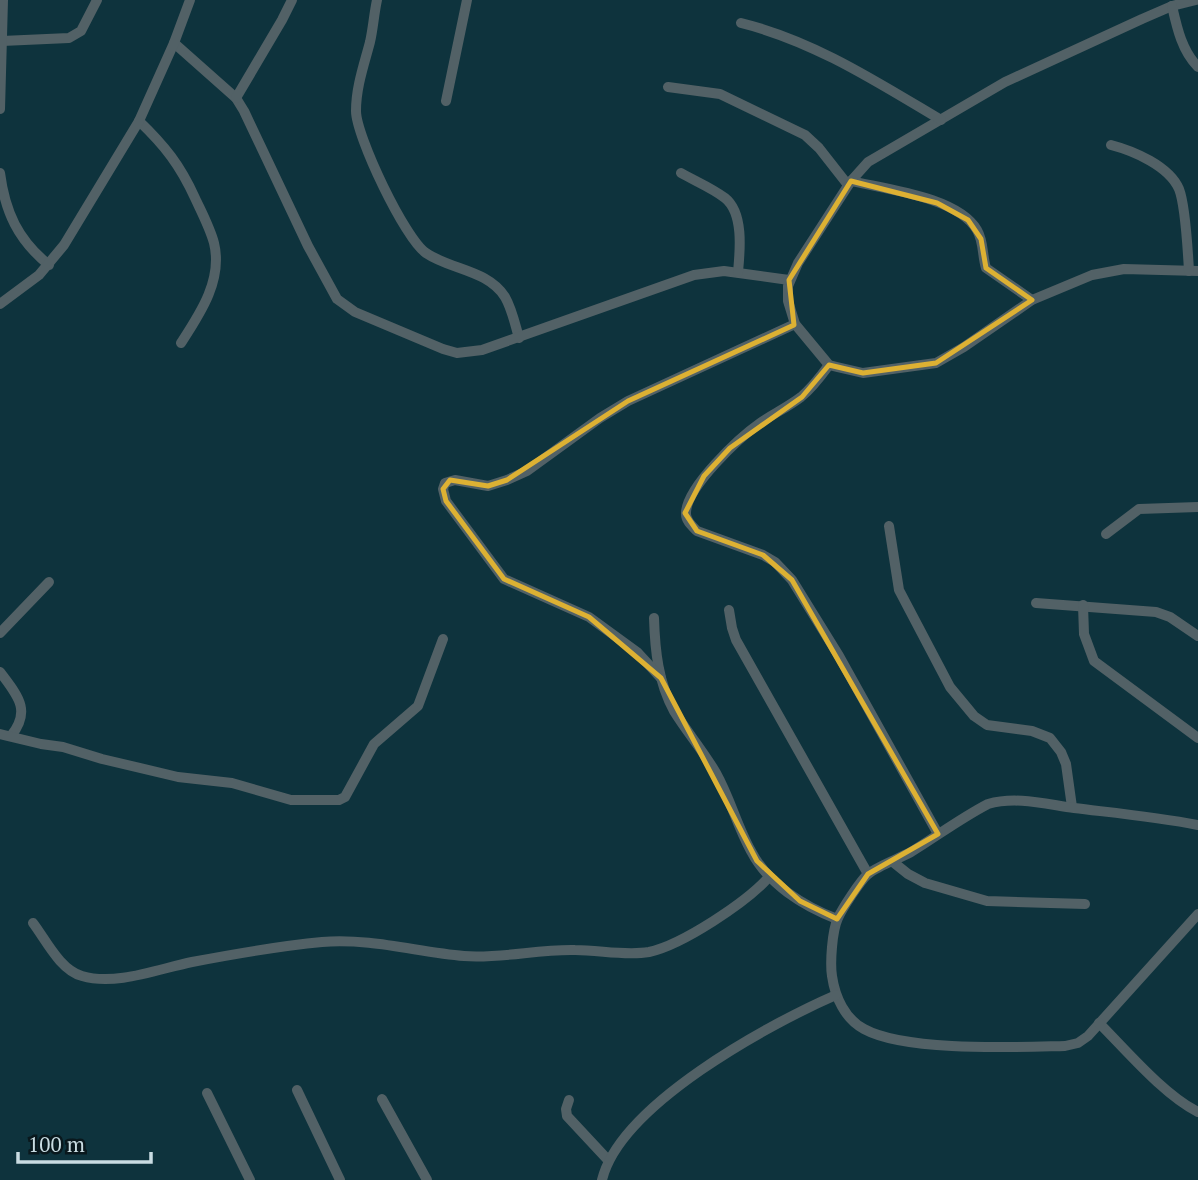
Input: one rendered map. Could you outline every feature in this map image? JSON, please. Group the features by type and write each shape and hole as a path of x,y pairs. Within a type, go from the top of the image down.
{"street":[{"path":"0,109 3,0"},
{"path":"2,41 69,38 81,31 97,0"},
{"path":"0,304 30,283 49,265 84,214 139,121 190,0"},
{"path":"236,98 292,0"},
{"path":"377,0 356,107 359,128 375,167 405,228 417,245 434,258 487,279 499,289 506,299 519,338"},
{"path":"446,102 467,0"},
{"path":"1111,145 1150,162 1174,181 1181,198 1193,271 1124,269 1092,275 1032,300 936,363 863,373 829,365 795,324 788,301 789,280 849,183 868,162 1018,76 1172,6 1196,0"},
{"path":"1172,6 1188,55 1198,66"},
{"path":"741,23 776,31 808,46 864,74 942,120"},
{"path":"174,43 236,98 314,259 343,305 451,352 475,352 694,275 713,271 738,272 789,280"},
{"path":"668,87 720,94 805,135 849,183 917,197 953,208 976,228 981,239 986,268 1032,300"},
{"path":"139,121 168,149 179,165 214,244 215,261 207,299 181,343"},
{"path":"0,173 5,200 14,225 26,244 49,265"},
{"path":"681,173 724,198 733,208 739,233 738,272"},
{"path":"661,678 638,652 589,617 504,579 446,501 443,495 445,483 455,480 488,486 527,471 628,401 795,324"},
{"path":"829,365 802,397 760,423 730,448 704,476 687,505 686,516 697,531 763,555 775,562 792,580 839,656 938,834"},
{"path":"1106,534 1139,509 1198,507"},
{"path":"889,526 899,590 950,687 974,716 987,725 1051,738 1066,764 1072,807"},
{"path":"0,633 49,582"},
{"path":"1036,603 1163,614 1198,636"},
{"path":"1083,605 1084,635 1094,661 1198,738"},
{"path":"729,610 736,640 868,874"},
{"path":"654,618 657,663 661,678 676,713 717,776 751,852 769,877 807,906 837,919"},
{"path":"6,735 178,776 232,783 291,800 339,800 345,797 374,744 418,706 443,639"},
{"path":"0,672 22,708 21,723 6,735"},
{"path":"1198,825 1024,801 998,801 978,810 893,862 868,874 837,919 831,962 836,995 849,1017 863,1029 905,1041 947,1045 1065,1046 1078,1042 1099,1023 1198,914"},
{"path":"893,862 925,883 987,901 1085,904"},
{"path":"33,923 71,972 93,978 126,976 193,962 324,942 365,942 464,956 571,949 625,954 651,951 694,932 758,889 769,877"},
{"path":"602,1180 608,1160 627,1135 670,1091 771,1028 836,995"},
{"path":"1099,1023 1167,1089 1198,1112"},
{"path":"297,1090 340,1180"},
{"path":"207,1093 250,1180"},
{"path":"382,1099 427,1180"},
{"path":"569,1100 567,1116 608,1160"}],"highlighted area":[{"path":"851,181 937,203 968,220 981,239 986,268 1032,300 936,363 863,373 829,365 802,397 730,448 704,476 685,513 697,531 763,555 792,580 938,834 868,874 837,919 800,901 757,861 661,678 589,617 504,579 446,501 443,489 450,480 488,486 507,480 628,401 794,325 789,280"}]}
